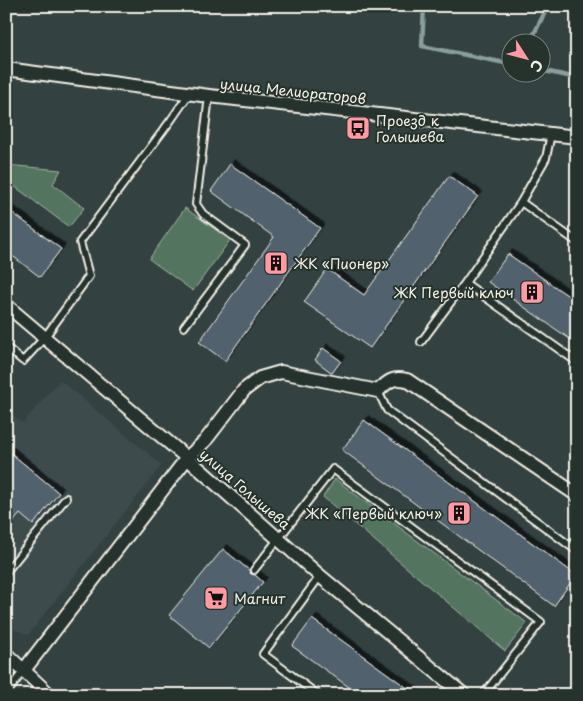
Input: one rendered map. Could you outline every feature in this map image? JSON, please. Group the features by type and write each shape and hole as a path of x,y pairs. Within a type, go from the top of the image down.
{"street":[{"name":"улица Мелиораторов","path":"6,69 189,94 577,137"},
{"name":"улица Голышева","path":"6,305 187,458 320,576 464,695"},
{"path":"24,670 187,458 205,441 244,390 260,378 281,372 378,391 388,381 397,377 408,380 577,495"},
{"path":"6,654 50,695"}],"lane":[{"path":"6,347 23,361 45,338 89,276 80,242 166,128 189,94"},
{"path":"184,327 245,245 203,214 196,204 209,96"},
{"path":"421,342 465,283 521,202 546,158 551,134"},
{"path":"521,202 577,242"},
{"path":"465,283 577,362"},
{"path":"378,391 387,410 577,551"},
{"path":"254,570 333,469 541,622 484,695"},
{"path":"6,572 66,498"},
{"path":"318,695 263,654 320,576"},
{"path":"6,694 24,670"}],"shaded area":[{"path":"60,380 162,465 28,635 6,626 6,410 23,423"}],"green space":[{"path":"6,165 61,170 53,184 84,208 69,227 6,180"},
{"path":"185,208 230,240 193,291 149,259"},
{"path":"335,479 527,623 505,651 323,497"}],"building":[{"name":"ЖК «Пионер»","path":"230,164 320,228 225,361 199,342 274,237 211,191"},
{"path":"449,176 478,196 370,348 304,302 327,269 364,295"},
{"path":"6,208 61,249 40,277 6,251"},
{"name":"ЖК Первый ключ","path":"508,254 577,302 577,344 488,282"},
{"path":"323,348 341,361 332,373 315,360"},
{"name":"ЖК «Первый ключ»","path":"364,420 576,575 554,606 342,450"},
{"path":"6,449 59,493 33,525 20,514 6,531"},
{"name":"Магнит","path":"223,549 263,582 209,648 169,615"},
{"path":"312,619 417,695 360,695 292,646"}],"waterway":[{"path":"424,6 422,46 500,62"},
{"path":"535,32 548,6"},
{"path":"550,72 577,78"}],"place":[{"name":"Проезд к Голышева","path":"358,128"},
{"name":"ЖК «Пионер»","path":"276,263"},
{"name":"ЖК Первый ключ","path":"532,292"},
{"name":"ЖК «Первый ключ»","path":"459,513"},
{"name":"Магнит","path":"216,598"}]}
